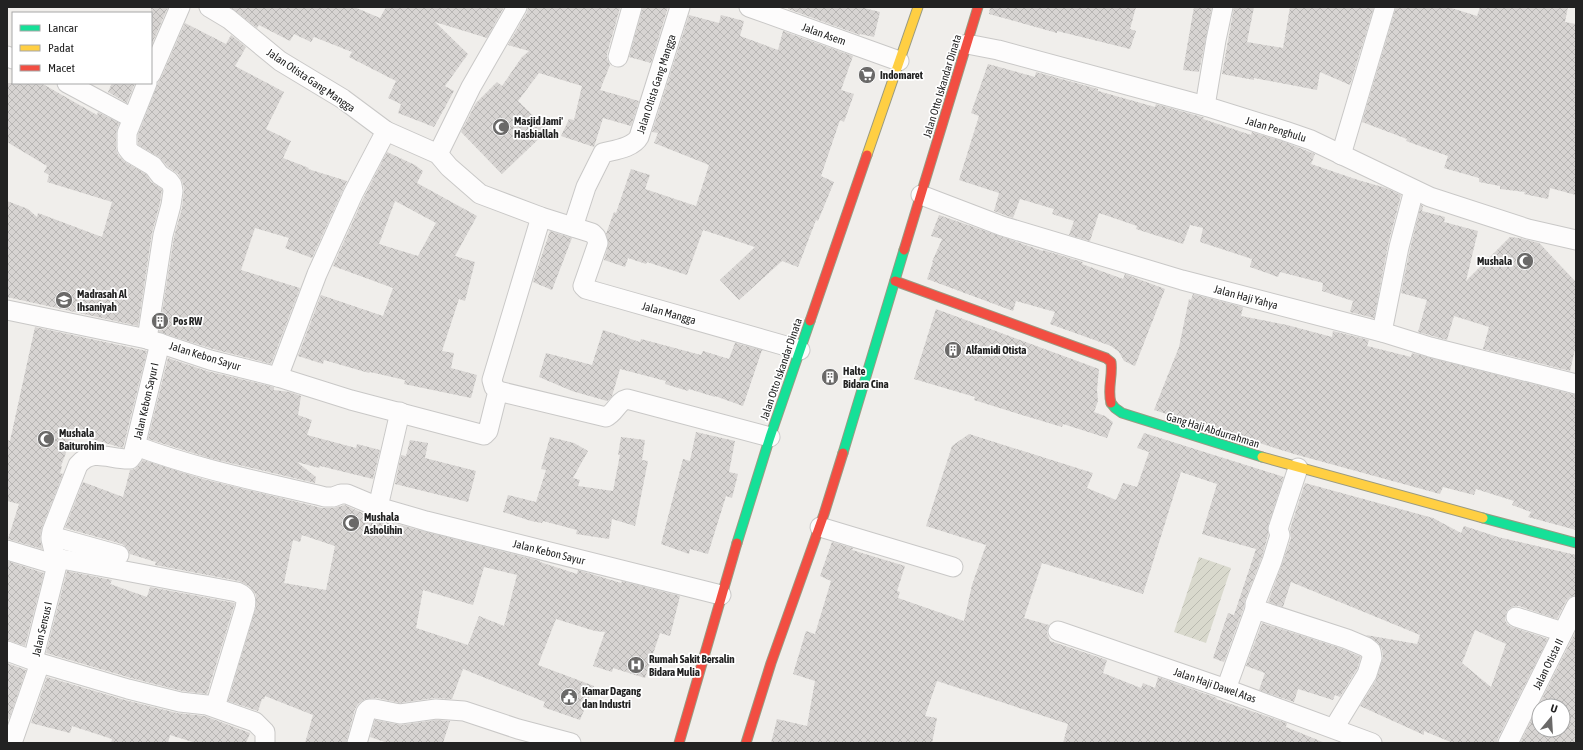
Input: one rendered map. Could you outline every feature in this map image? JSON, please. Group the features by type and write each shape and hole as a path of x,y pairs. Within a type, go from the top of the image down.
{"main road":[{"name":"Jalan Otto Iskandar Dinata","path":"679,743 721,594 770,437 918,7"},
{"name":"Jalan Otto Iskandar Dinata","path":"746,743 771,663 820,527 978,7"},
{"name":"Gang Haji Abdurrahman","path":"895,281 1106,358 1111,362 1113,371 1109,398 1113,408 1122,412 1192,437 1298,468 1576,543"}],"street":[{"path":"152,72 180,7"},
{"name":"Jalan Otista Gang Mangga","path":"210,7 229,19 280,61 343,99 386,131 438,154 480,194 541,217 592,233 596,237 598,243"},
{"path":"438,154 472,87 517,7"},
{"path":"618,57 632,7"},
{"name":"Jalan Otista Gang Mangga","path":"573,227 586,187 603,153 627,146 637,141 639,138 680,7"},
{"name":"Jalan Asem","path":"749,7 899,61"},
{"path":"1205,106 1223,7"},
{"path":"1341,155 1385,7"},
{"name":"Jalan Penghulu","path":"966,44 998,50 1205,106 1311,140 1430,197 1493,219 1576,240"},
{"path":"69,84 132,118 147,84"},
{"name":"Jalan Kebon Sayur I","path":"132,118 127,133 127,148 131,153 153,166 160,175 169,181 172,185 173,191 163,235 154,341 133,452"},
{"path":"278,377 317,274 353,194 386,131"},
{"path":"1382,332 1398,247 1414,190"},
{"name":"Jalan Haji Yahya","path":"921,195 1002,226 1182,280 1382,332 1430,347 1576,384"},
{"name":"Jalan Kebon Sayur","path":"7,310 154,341 210,360 278,377 351,400 484,435 488,431 498,391 494,387 492,380 541,217"},
{"name":"Jalan Mangga","path":"598,243 583,286 586,289 800,350"},
{"path":"498,391 606,417 613,412 622,401 627,399 770,437"},
{"path":"378,507 400,412"},
{"path":"119,555 51,536 78,465 82,461 96,454 121,459 133,452"},
{"name":"Jalan Kebon Sayur","path":"133,452 160,455 232,475 325,497 333,498 341,494 347,494 378,507 442,525 721,594"},
{"path":"1226,689 1255,609 1254,604 1280,535 1278,529 1298,468"},
{"path":"820,527 953,567"},
{"name":"Jalan Sensus I","path":"51,536 56,561 36,662 128,689 180,702 215,707 255,722 269,739"},
{"path":"7,550 56,561 237,592 244,596 246,598 245,608 215,707"},
{"name":"Jalan Otista II","path":"1508,743 1576,606"},
{"path":"1255,609 1347,639 1366,647 1371,652 1372,658 1366,674 1334,728"},
{"path":"1516,617 1563,632"},
{"name":"Jalan Haji Dawel Atas","path":"1058,631 1226,689 1372,743"},
{"path":"7,651 36,662 12,743"},
{"path":"357,743 366,712 369,709 400,714 436,709 464,711 518,729 571,743"}],"shaded area":[{"path":"1199,557 1231,568 1206,643 1174,632"}],"building":[{"path":"151,7 168,7 152,44 152,12"},
{"path":"230,7 354,7 380,18 386,7 504,7 487,38 435,22 468,54 445,86 454,91 434,127 398,113 401,104 388,98 396,81 349,57 352,52 314,37 311,42 294,34 290,41 259,25 257,28"},
{"path":"528,7 620,8 607,54 607,59 610,65 600,90 639,101 631,126 603,118 594,147 561,136 569,119 574,120 582,86 539,73 518,101 548,130 502,174 461,132 476,103 497,82 502,86 522,57 529,51 508,45 527,12"},
{"path":"643,7 668,7 651,63 629,57"},
{"path":"788,7 860,7 880,12 874,37 860,35 788,9"},
{"path":"990,7 1136,7 1130,29 1136,31 1130,49 1057,31 1057,33 989,14"},
{"path":"1194,7 1212,7 1199,72 1183,70"},
{"path":"1234,7 1254,7 1247,42 1283,48 1290,7 1374,7 1350,85 1320,72 1317,90 1254,78 1254,80 1222,74"},
{"path":"1396,7 1448,7 1477,16 1480,7 1568,7 1565,22 1576,24 1576,195 1550,188 1548,199 1524,194 1525,192 1500,189 1500,186 1479,182 1479,178 1444,168 1448,156 1406,141 1407,139 1362,122"},
{"path":"689,15 719,23 721,15 744,21 740,36 778,50 783,31 853,56 841,90 854,94 844,122 840,120 821,176 834,182 818,221 816,220 798,267 782,261 739,300 720,280 755,247 703,230 687,275 647,262 646,264 628,258 625,267 604,260 608,246 606,234 614,212 616,213 631,169 650,175 645,189 696,206 709,165 654,143 658,133 652,132"},
{"path":"185,23 226,44 231,35 246,47 235,66 284,92 266,129 291,141 283,158 309,168 308,169 347,181 312,258 285,248 289,238 255,228 241,270 300,288 271,364 213,349 159,332 174,237 182,208 184,189 183,183 178,174 168,167 159,157 138,145 138,135 158,83"},
{"path":"988,64 1035,77 1036,72 1155,107 1156,104 1204,117 1203,119 1251,135 1252,132 1282,141 1315,154 1311,164 1386,188 1401,195 1388,245 1374,318 1350,312 1353,301 1322,291 1323,283 1280,272 1278,277 1250,267 1252,259 1200,242 1203,228 1190,225 1183,244 1136,229 1137,226 1099,213 1090,241 1069,235 1074,221 1052,214 1054,209 1020,199 1013,218 994,211 999,193 959,180 979,116 971,113"},
{"path":"7,83 43,84 97,115 98,112 119,123 116,133 116,148 118,155 125,162 146,174 151,182 162,189 152,233 138,326 7,297 7,201 28,209 37,217 38,213 102,237 112,202 47,182 49,175 44,172 47,166 7,142"},
{"path":"112,84 135,84 127,103 108,92"},
{"path":"387,152 415,165 423,171 417,183 477,216 455,256 475,262 465,301 459,299 442,351 454,353 451,368 477,375 471,398 404,384 405,380 369,373 324,360 323,364 298,356 321,295 383,316 393,288 333,266 363,199","holes":["395,201 436,223 418,256 379,244"]},
{"path":"1421,205 1423,206 1422,211 1445,217 1444,222 1478,231 1466,281 1510,237 1539,243 1576,282 1576,345 1570,371 1483,349 1489,327 1454,316 1447,340 1418,332 1427,300 1401,293"},
{"path":"939,215 1043,251 1083,262 1082,264 1123,279 1125,274 1165,289 1135,366 1124,361 1119,352 1111,346 1050,324 1055,312 1016,301 1013,311 927,279 932,262 942,239 931,236"},
{"path":"550,231 572,238 552,290 533,282"},
{"path":"1193,294 1243,307 1241,316 1287,325 1332,337 1333,331 1369,340 1367,346 1411,357 1412,353 1576,395 1576,530 1528,517 1531,512 1512,505 1514,501 1476,489 1474,495 1443,487 1440,494 1294,454 1154,410 1179,347 1189,299 1191,300"},
{"path":"936,309 1099,369 1097,390 1098,401 1094,412 1105,416 1113,422 1107,438 1063,424 1062,427 1022,415 974,400 975,397 914,379"},
{"path":"35,327 147,351 123,448 73,434 61,466 60,473 63,474 42,527 40,538 42,549 8,539 19,504 7,501 7,440 10,441"},
{"path":"603,330 640,342 641,339 701,355 703,351 729,359 735,343 762,350 743,406 715,396 689,389 688,391 665,384 666,381 620,369 612,396 607,401 572,391 539,377 546,353 592,365"},
{"path":"168,358 207,371 274,387 274,390 290,392 301,396 298,415 312,420 307,435 356,448 357,444 380,450 373,479 297,462 316,477 315,483 209,458 148,439"},
{"path":"696,432 735,441 729,472 738,474 732,498 726,496 708,554 690,549 689,554 661,544 683,459 690,461"},
{"path":"1144,433 1284,477 1268,526 1268,535 1262,557 1245,600 1244,607 1224,662 1213,658 1228,613 1234,615 1256,549 1202,534 1217,484 1181,472 1143,594 1042,563 1024,618 1049,625 1047,633 1050,641 1107,660 1103,673 1141,688 1143,683 1155,688 1158,677 1217,698 1216,699 1287,723 1286,727 1325,743 1063,743 1068,724 937,681 925,716 937,718 932,743 771,743 777,719 807,726 815,681 793,674 806,631 815,634 831,581 820,576 832,542 853,548 852,550 905,566 897,591 900,592 898,598 964,621 972,585 986,545 926,526 952,446 969,434 1093,473 1087,488 1116,500 1123,483 1137,487 1149,452 1137,448"},
{"path":"550,437 574,443 588,451 573,478 580,480 578,486 613,491 620,455 618,455 621,437 645,440 642,460 648,461 635,526 612,519 609,539 576,534 577,530 543,521 542,523 531,521 503,512 508,495 536,502 546,470 541,469"},
{"path":"410,440 428,443 425,458 476,471 468,502 395,484 401,455 406,456"},
{"path":"143,460 203,479 322,508 333,508 345,505 367,515 372,519 540,561 577,574 578,570 621,583 622,581 680,596 670,636 660,633 645,678 613,668 612,672 593,666 605,632 595,631 556,619 538,665 594,686 580,720 543,707 545,702 463,669 452,699 434,698 400,703 377,698 365,699 358,704 355,709 346,743 305,743 313,715 265,696 264,699 262,699 258,711 228,701 256,607 256,595 250,587 239,581 155,565 156,562 130,554 127,548 122,544 65,528 83,482 123,497 130,470 135,469","holes":["302,535 335,546 326,590 284,583 293,540 300,542","484,567 517,575 504,626 479,616 468,645 416,628 423,590 473,605"]},
{"path":"1305,483 1433,518 1461,533 1464,526 1498,537 1576,555 1576,595 1570,597 1566,601 1557,619 1519,606 1514,606 1506,613 1505,620 1508,625 1548,639 1498,738 1497,743 1453,743 1424,731 1424,735 1360,706 1376,680 1383,657 1382,649 1378,643 1366,635 1417,644 1420,635 1291,582 1283,607 1268,602 1291,538 1290,529","holes":["1475,630 1506,644 1491,687 1462,663"]},
{"path":"7,561 44,573 25,646 7,640"},
{"path":"67,571 112,580 110,584 147,597 150,587 235,603 207,694 182,691 131,678 46,653"},
{"path":"1262,623 1343,649 1361,657 1357,669 1340,697 1335,695 1333,700 1298,689 1294,702 1259,690 1265,673 1246,666"},
{"path":"1576,631 1576,743 1520,743 1531,721 1531,738 1571,738 1571,698 1542,698"},
{"path":"7,663 26,670 9,719 7,718"},
{"path":"47,677 125,700 177,713 205,716 250,733 246,743 196,743 170,735 168,743 111,743 112,739 72,726 70,733 31,723"},
{"path":"375,720 401,725 436,720 450,721 443,743 388,743 370,737"}],"traffic: fast":[{"path":"843,453 904,250"},
{"path":"737,543 770,437 810,321"},
{"path":"1111,403 1122,413 1262,457"},
{"path":"1483,518 1576,543"}],"traffic: slow":[{"path":"867,155 918,7"},
{"path":"1262,457 1483,518"}],"traffic: jam":[{"path":"904,250 978,7"},
{"path":"810,321 867,155"},
{"path":"895,281 1106,358 1111,362 1111,403"},
{"path":"746,743 771,663 824,514 843,453"},
{"path":"679,743 737,543"}],"place":[{"name":"Indomaret","path":"867,75"},
{"name":"Masjid Jami' Hasbiallah","path":"501,127"},
{"name":"Mushala","path":"1525,261"},
{"name":"Madrasah Al Ihsaniyah","path":"64,300"},
{"name":"Pos RW","path":"160,321"},
{"name":"Alfamidi Otista","path":"953,350"},
{"name":"Halte Bidara Cina","path":"830,377"},
{"name":"Mushala Baiturohim","path":"46,439"},
{"name":"Mushala Asholihin","path":"351,523"},
{"name":"Rumah Sakit Bersalin Bidara Mulia","path":"636,665"},
{"name":"Kamar Dagang dan Industri","path":"569,697"}]}
